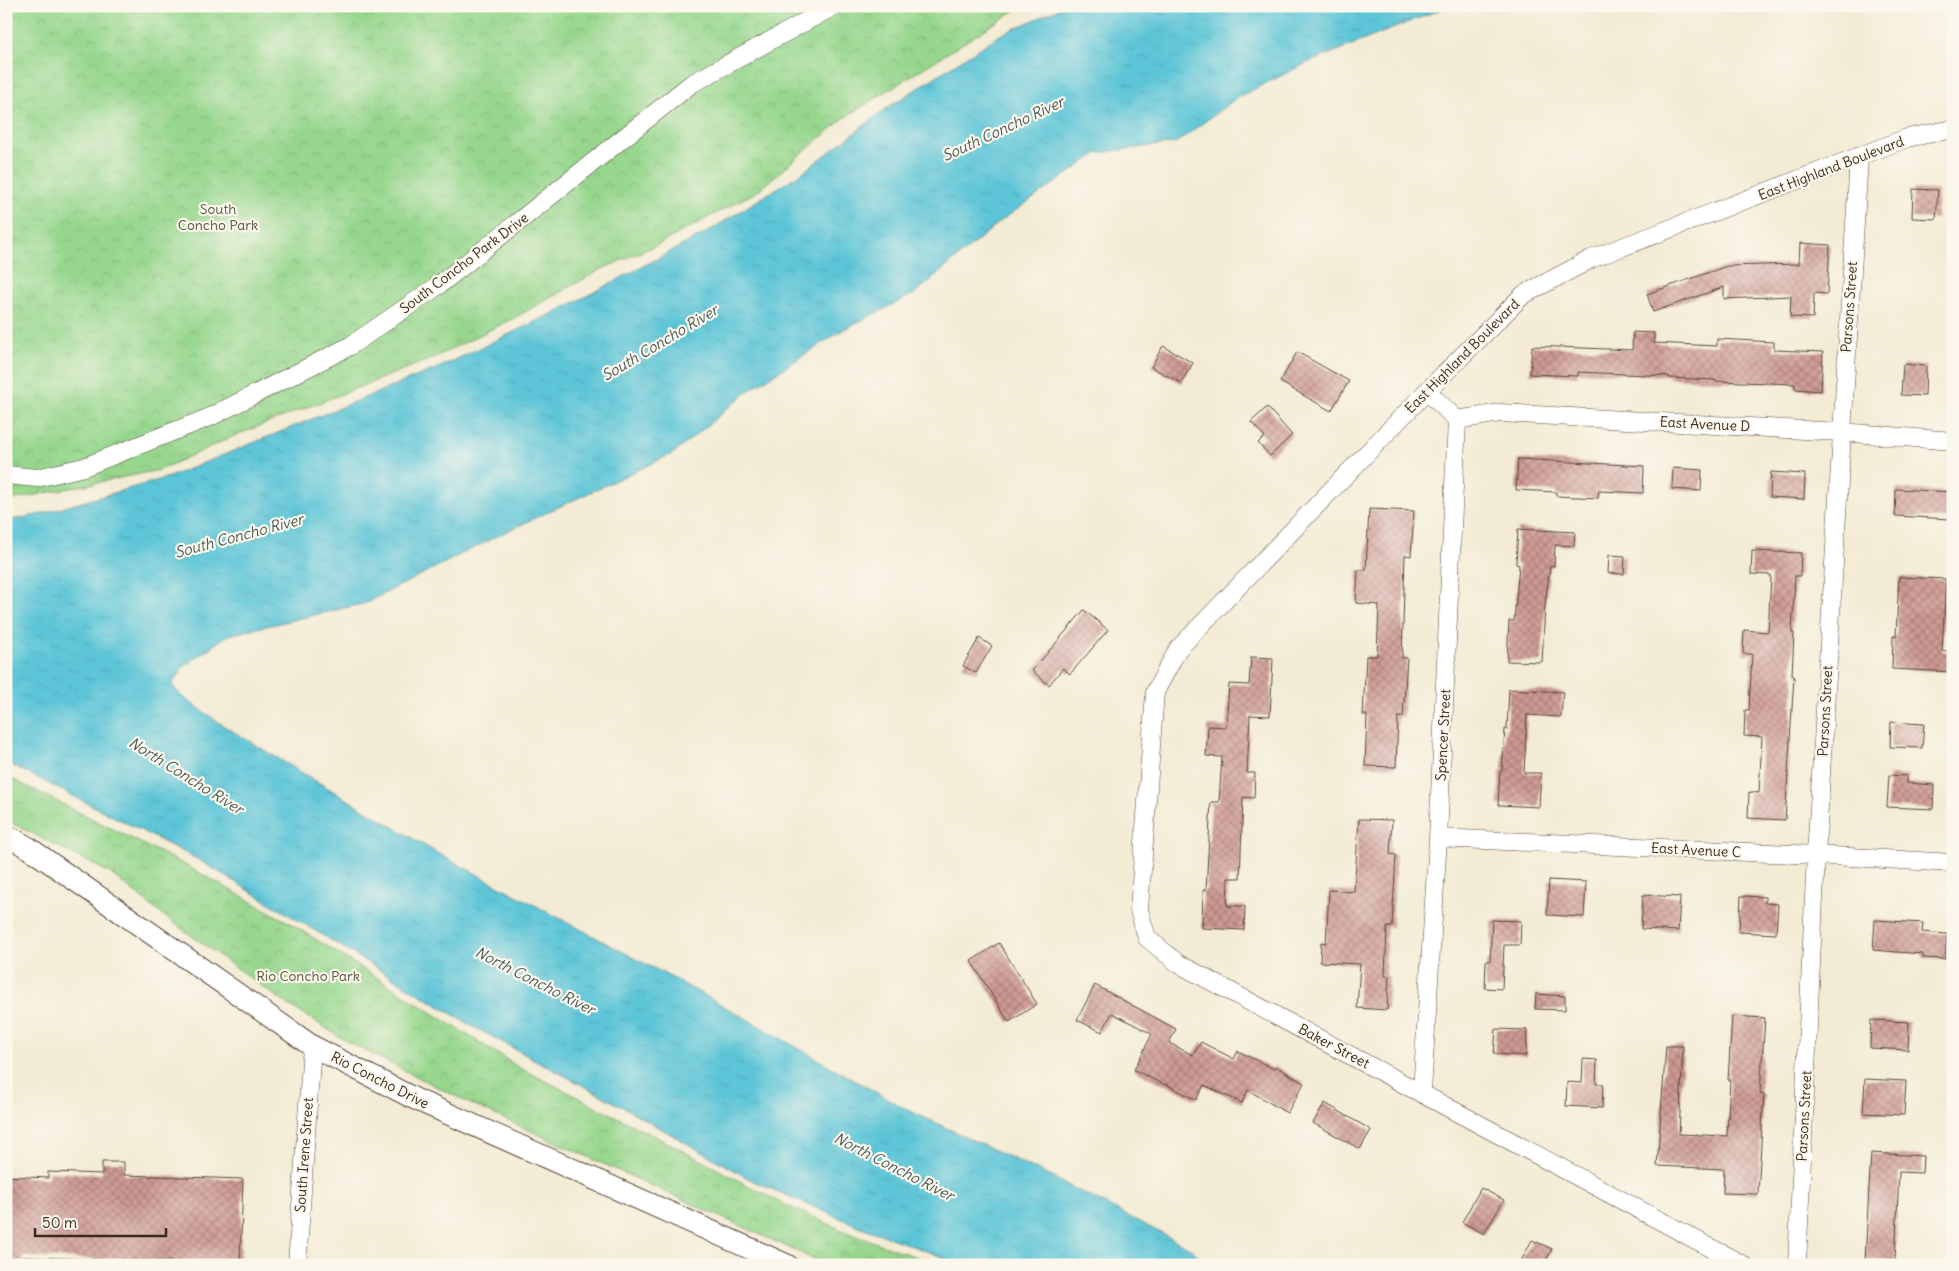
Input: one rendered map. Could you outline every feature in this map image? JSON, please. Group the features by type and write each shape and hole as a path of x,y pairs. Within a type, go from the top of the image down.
{"street":[{"name":"South Concho Park Drive","path":"6,475 37,478 84,467 210,416 350,346 439,285 691,84 834,6"},
{"name":"East Highland Boulevard","path":"1155,692 1178,649 1427,391 1523,295 1591,258 1859,158 1907,138 1953,129"},
{"name":"Parsons Street","path":"1797,1265 1816,855 1859,158"},
{"path":"1427,391 1457,420"},
{"name":"East Avenue D","path":"1457,420 1500,413 1841,432 1953,441"},
{"name":"Spencer Street","path":"1422,1092 1438,838 1457,420"},
{"name":"Baker Street","path":"1155,692 1139,910 1147,938 1179,964 1743,1265"},
{"name":"Rio Concho Drive","path":"6,835 29,848 312,1046 415,1099 787,1265"},
{"name":"East Avenue C","path":"1438,838 1953,863"},
{"name":"South Irene Street","path":"297,1265 312,1046"}],"green space":[{"name":"South Concho Park","path":"6,6 1022,6 844,118 756,192 659,244 602,269 514,318 431,359 234,436 159,470 6,501"},
{"name":"Rio Concho Park","path":"6,776 187,866 290,923 520,1068 676,1147 781,1203 849,1233 939,1265 827,1265 471,1104 348,1042 284,1002 160,913 110,873 6,820"}],"water":[{"path":"1065,6 1449,6 1307,63 1238,97 1176,143 1098,153 1002,220 914,294 846,328 751,389 674,453 501,534 366,603 228,635 183,667 172,685 181,696 224,726 437,853 706,996 904,1108 1054,1178 1190,1248 1208,1265 964,1265 861,1227 753,1181 623,1107 472,1026 199,860 6,762 6,521 41,514 169,477 440,367 560,310 704,234 803,172 890,106 1000,35"}],"building":[{"path":"1913,189 1938,190 1936,219 1912,218"},
{"path":"1800,243 1830,245 1827,294 1814,293 1813,318 1790,317 1791,296 1724,299 1724,287 1653,312 1647,294 1727,266 1799,264"},
{"path":"1633,332 1654,333 1654,343 1717,346 1717,339 1774,342 1774,350 1823,352 1821,391 1795,389 1795,384 1715,381 1669,378 1669,376 1578,372 1578,376 1530,374 1532,346 1632,350"},
{"path":"1163,346 1193,363 1181,383 1151,367"},
{"path":"1297,352 1349,381 1331,411 1280,382"},
{"path":"1903,364 1926,366 1925,396 1901,395"},
{"path":"1267,407 1292,435 1270,456 1258,443 1265,437 1251,422"},
{"path":"1518,459 1644,466 1643,493 1599,491 1598,498 1556,496 1556,492 1516,490"},
{"path":"1673,468 1702,470 1701,491 1672,489"},
{"path":"1771,472 1805,474 1804,499 1770,497"},
{"path":"1896,489 1952,492 1950,519 1895,516"},
{"path":"1369,509 1414,511 1411,556 1405,555 1402,658 1407,658 1403,717 1398,717 1396,767 1365,766 1367,715 1363,715 1366,656 1377,656 1379,605 1356,603 1358,570 1366,570"},
{"path":"1518,529 1575,532 1574,546 1555,545 1554,566 1550,566 1545,605 1542,662 1507,661 1509,621 1514,621 1519,565 1516,564"},
{"path":"1752,551 1801,553 1800,576 1795,576 1792,633 1794,633 1792,675 1794,676 1785,820 1748,818 1749,792 1759,793 1762,737 1744,736 1745,710 1749,710 1752,654 1743,654 1744,630 1768,632 1771,575 1751,574"},
{"path":"1609,555 1625,556 1624,574 1608,573"},
{"path":"1899,577 1946,579 1942,651 1953,652 1953,672 1892,669 1893,636 1896,636"},
{"path":"1084,610 1108,630 1070,674 1063,668 1049,685 1032,671"},
{"path":"979,638 992,646 976,673 963,666"},
{"path":"1251,657 1273,658 1270,716 1250,715 1247,773 1255,773 1254,798 1243,797 1240,878 1228,878 1227,906 1245,906 1244,930 1202,928 1203,890 1206,890 1211,802 1219,802 1222,757 1206,756 1208,726 1226,727 1229,684 1249,685"},
{"path":"1509,689 1563,692 1561,717 1527,715 1524,773 1541,773 1539,807 1498,805 1500,771 1502,771 1505,729 1507,729"},
{"path":"1891,722 1924,724 1922,748 1890,747"},
{"path":"1889,775 1907,776 1907,783 1934,785 1933,809 1887,807"},
{"path":"1359,819 1392,820 1390,854 1396,855 1392,927 1387,927 1385,976 1389,976 1387,1010 1357,1008 1360,964 1320,962 1321,942 1326,943 1329,890 1354,892"},
{"path":"1549,880 1586,882 1584,917 1547,915"},
{"path":"1643,895 1680,897 1678,931 1641,929"},
{"path":"1741,896 1765,897 1765,903 1778,904 1776,934 1739,932"},
{"path":"1492,920 1521,921 1520,945 1504,945 1502,989 1485,988 1486,961 1490,961"},
{"path":"1875,920 1923,923 1922,932 1947,934 1945,959 1923,958 1923,954 1873,950"},
{"path":"999,943 1037,1004 1009,1022 971,961"},
{"path":"1095,985 1176,1029 1169,1043 1193,1055 1201,1042 1234,1059 1238,1051 1274,1069 1275,1066 1304,1083 1287,1113 1248,1090 1242,1103 1204,1085 1196,1100 1134,1070 1152,1034 1112,1013 1102,1032 1077,1020"},
{"path":"1536,994 1565,996 1565,1010 1535,1009"},
{"path":"1732,1016 1765,1018 1760,1093 1764,1094 1758,1194 1723,1193 1724,1169 1657,1166 1666,1046 1683,1046 1679,1134 1727,1136"},
{"path":"1871,1020 1909,1022 1908,1050 1870,1048"},
{"path":"1496,1029 1527,1030 1526,1056 1494,1054"},
{"path":"1583,1059 1597,1060 1596,1084 1603,1084 1602,1108 1566,1106 1567,1082 1582,1083"},
{"path":"1865,1079 1906,1081 1904,1115 1863,1113"},
{"path":"1325,1103 1371,1130 1360,1149 1313,1123"},
{"path":"1871,1153 1923,1156 1922,1173 1899,1172 1895,1261 1865,1260"},
{"path":"102,1162 124,1162 124,1175 243,1179 240,1265 193,1265 193,1262 23,1257 23,1265 6,1265 6,1176 48,1178 48,1172 102,1174"},
{"path":"1481,1188 1504,1200 1484,1234 1462,1222"},
{"path":"1532,1240 1552,1249 1544,1265 1519,1265"}],"water label":[{"name":"South Concho River","path":"1003,129"},
{"name":"South Concho River","path":"660,343"},
{"name":"South Concho River","path":"239,536"},
{"name":"North Concho River","path":"186,776"},
{"name":"North Concho River","path":"535,981"},
{"name":"North Concho River","path":"894,1167"}]}
